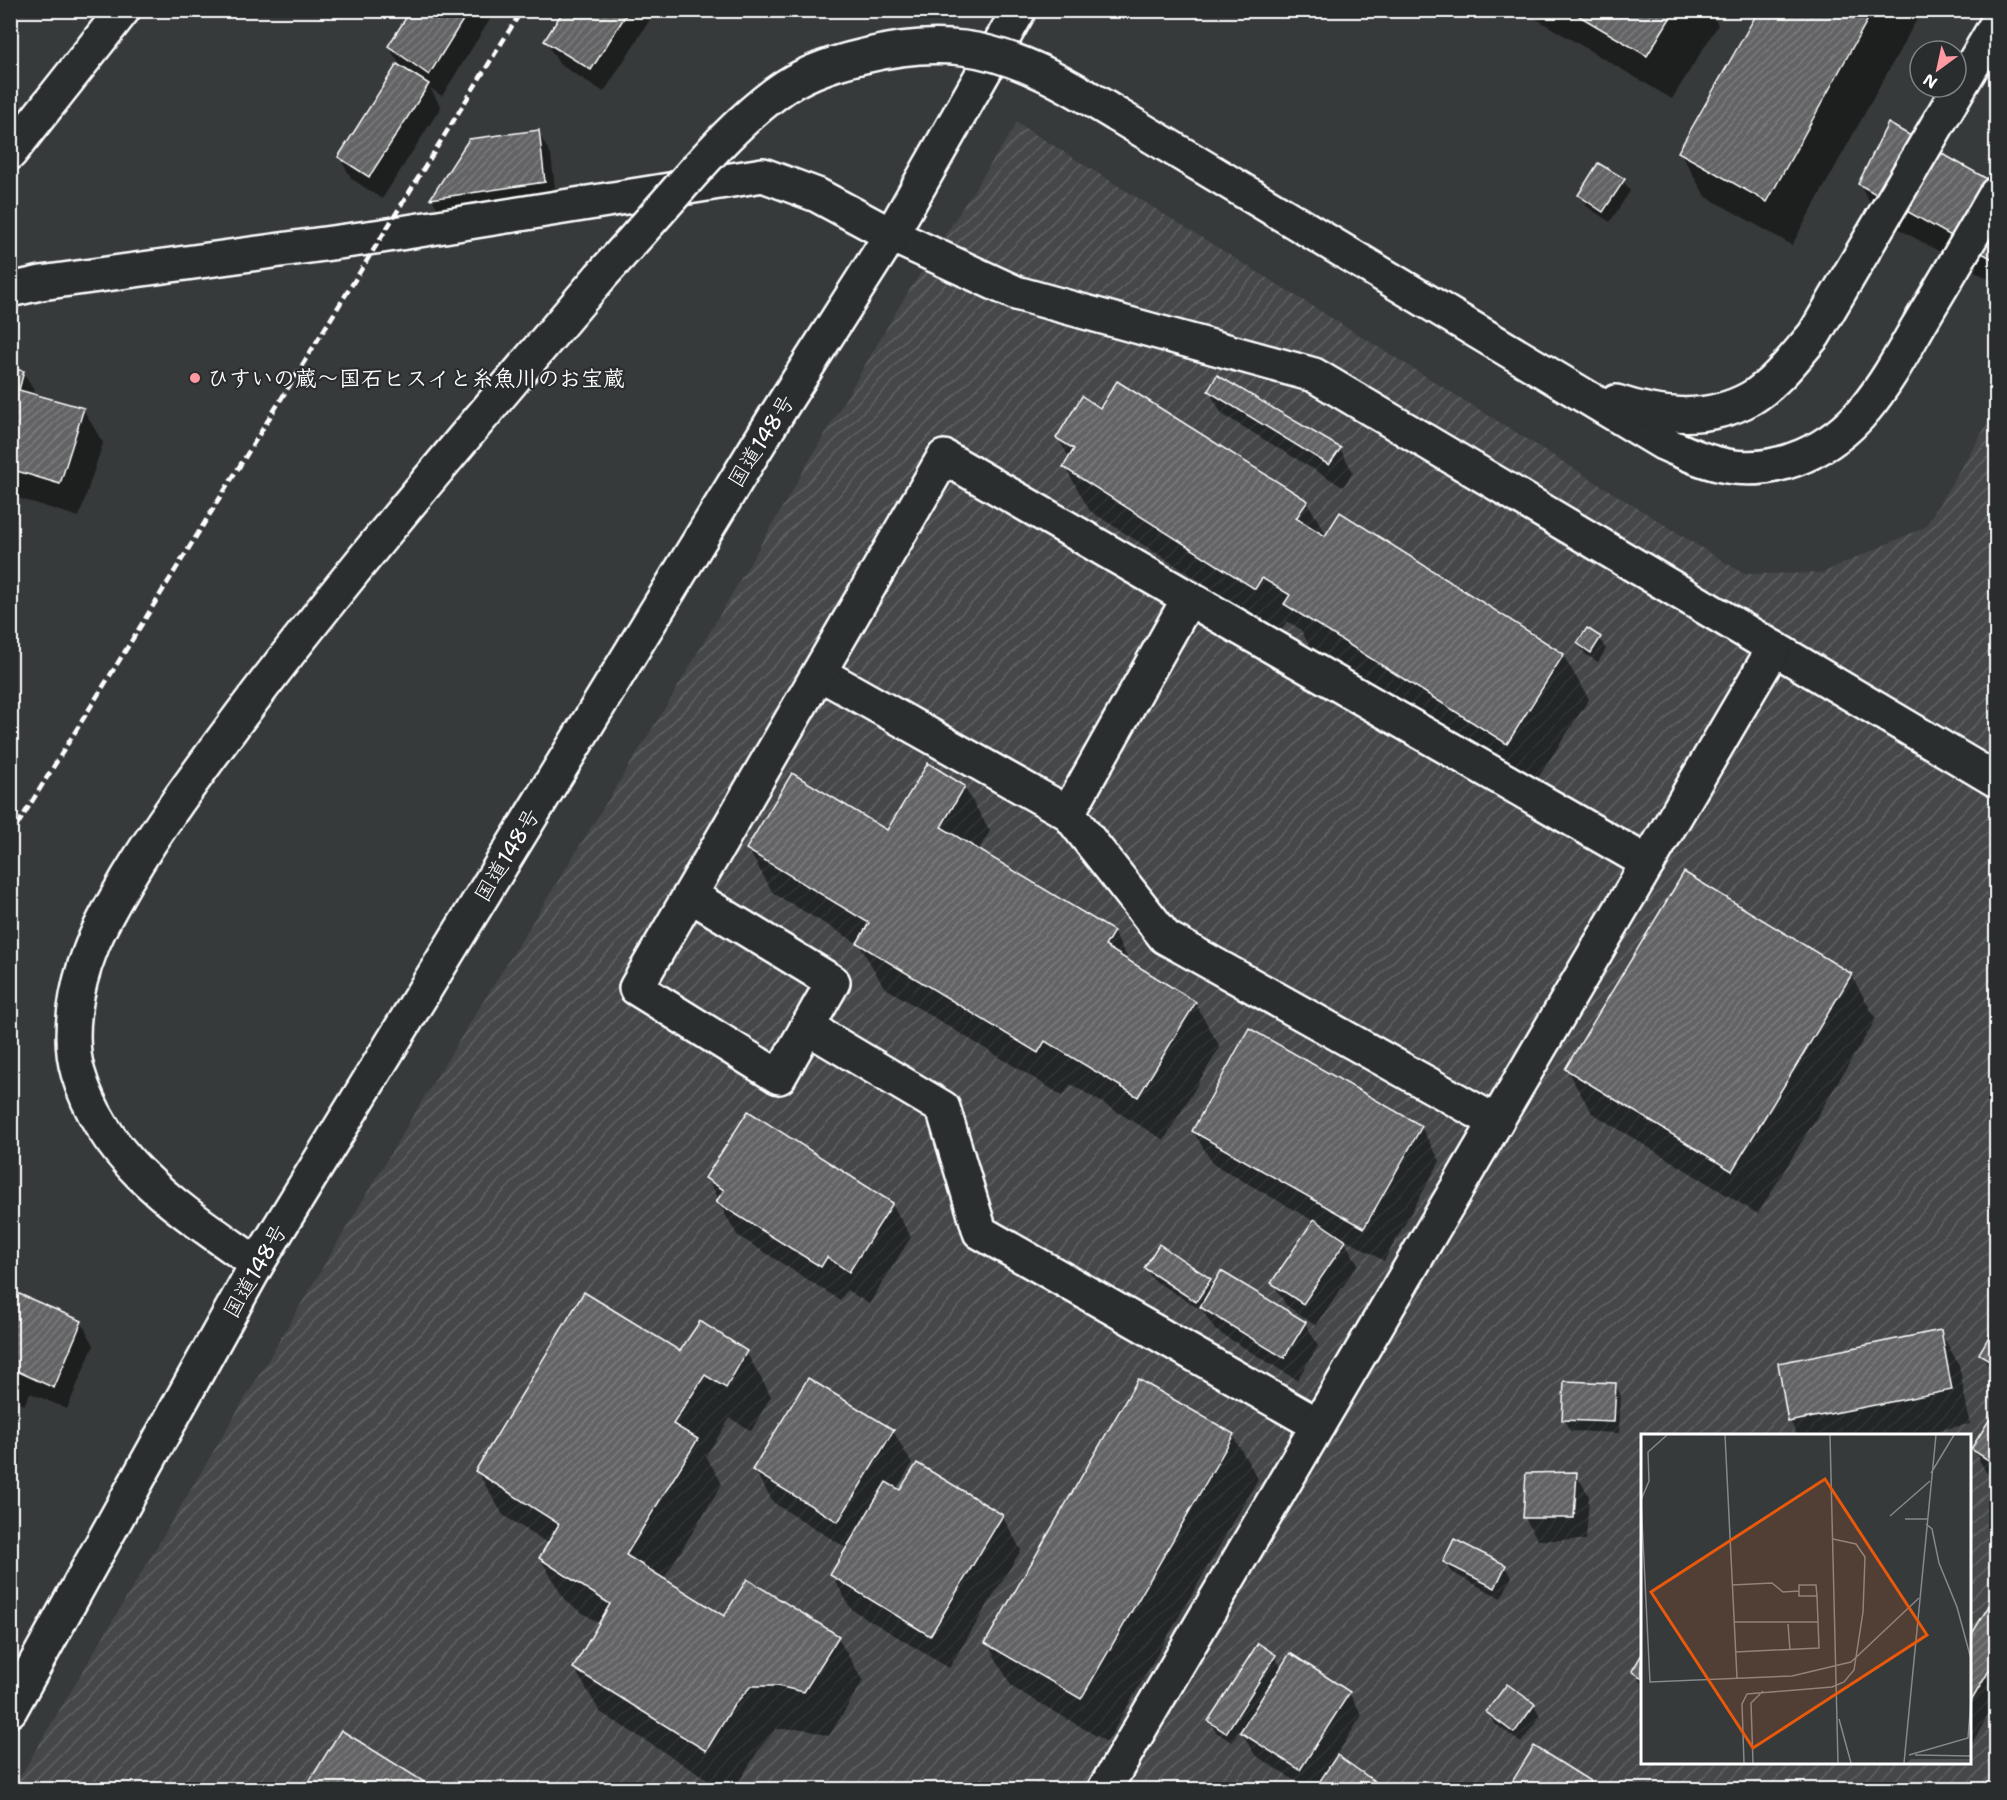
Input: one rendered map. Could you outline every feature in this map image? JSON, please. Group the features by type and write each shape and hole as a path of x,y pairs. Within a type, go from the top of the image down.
{"main road":[{"path":"10,153 123,10"},
{"name":"国道148号","path":"10,1710 257,1264 769,427 891,235 1019,10"},
{"path":"1533,364 1606,399 1645,412 1683,416 1721,411 1752,397 1784,370 1814,335 1996,25"},
{"path":"257,1264 177,1208 142,1178 112,1144 92,1108 77,1071 73,1029 77,992 90,951 112,904 145,849 188,786 280,663 397,516 600,277 708,156 742,122 777,92 808,73 843,60 883,51 923,47 964,48 1004,58 1044,73 1663,443 1694,458 1729,466 1766,467 1803,457 1837,437 1865,409 1890,373 1996,194"},
{"path":"10,290 42,283 382,236 763,176 817,195 891,235 1016,293 1314,375 1996,780"},
{"path":"690,895 833,982 779,1077 636,988 944,457 1648,863"},
{"path":"1068,813 1189,598"},
{"path":"1104,1790 1774,648"},
{"path":"819,673 1068,813 1165,937 1496,1122"},
{"path":"807,1027 943,1108 980,1233 1318,1425"}],"shaded area":[{"path":"1017,123 1744,574 1822,573 1925,527 1996,410 1996,1789 12,1790 423,1099 673,695 900,305"}],"building":[{"path":"411,10 469,10 429,75 388,46"},
{"path":"564,10 629,10 591,70 544,41"},
{"path":"1569,10 1675,10 1647,56"},
{"path":"1759,10 1873,10 1767,202 1678,152"},
{"path":"397,64 429,84 369,177 338,157"},
{"path":"1888,123 1996,184 1996,261 1858,184"},
{"path":"539,130 545,182 430,199 469,139"},
{"path":"1598,163 1625,179 1603,212 1578,195"},
{"path":"10,368 24,371 19,390 84,408 60,484 10,469"},
{"path":"1217,375 1341,448 1329,465 1208,391"},
{"path":"1117,381 1308,501 1296,518 1325,536 1340,512 1564,654 1507,744 1284,604 1290,595 1262,578 1255,589 1063,467 1074,449 1056,438 1082,396 1100,408"},
{"path":"1587,628 1601,637 1591,653 1577,643"},
{"path":"928,763 965,786 941,827 1114,931 1105,946 1196,1002 1138,1097 1045,1041 1038,1053 857,943 869,923 746,849 792,773 887,830"},
{"path":"1684,872 1852,974 1732,1171 1565,1069"},
{"path":"1249,1028 1422,1126 1364,1228 1192,1131"},
{"path":"748,1111 893,1203 849,1272 827,1257 821,1267 716,1202 724,1190 705,1178"},
{"path":"1314,1219 1346,1241 1303,1304 1271,1283"},
{"path":"1159,1244 1211,1279 1196,1302 1144,1268"},
{"path":"1221,1271 1306,1322 1284,1358 1200,1307"},
{"path":"10,1290 82,1321 54,1388 17,1371 10,1383"},
{"path":"584,1292 680,1351 700,1321 747,1351 726,1388 705,1375 673,1424 698,1439 626,1555 724,1616 747,1579 839,1636 804,1692 777,1686 751,1686 734,1705 706,1751 573,1668 610,1604 539,1558 559,1524 475,1471"},
{"path":"1996,1324 1996,1364 1979,1354"},
{"path":"1941,1330 1952,1390 1788,1422 1778,1363"},
{"path":"808,1378 894,1430 838,1522 752,1470"},
{"path":"1138,1379 1234,1434 1081,1699 985,1643"},
{"path":"1564,1381 1616,1383 1614,1422 1562,1420"},
{"path":"1996,1409 1996,1465 1971,1449"},
{"path":"917,1463 1003,1515 930,1636 830,1575 886,1482 900,1490"},
{"path":"1577,1472 1574,1518 1523,1518 1526,1473"},
{"path":"1454,1539 1506,1565 1495,1588 1443,1562"},
{"path":"1996,1594 1996,1659 1971,1701 1971,1635"},
{"path":"1258,1643 1276,1655 1226,1733 1208,1721"},
{"path":"1290,1653 1350,1692 1300,1770 1240,1732"},
{"path":"1641,1656 1641,1677 1632,1671"},
{"path":"1507,1684 1535,1704 1514,1733 1486,1712"},
{"path":"341,1730 437,1790 304,1790"},
{"path":"1534,1746 1590,1781 1585,1790 1507,1790"},
{"path":"1337,1755 1387,1790 1314,1790"}],"railway":[{"path":"10,837 522,10"}],"place":[{"name":"ひすいの蔵～国石ヒスイと糸魚川のお宝蔵","path":"195,378"}]}
